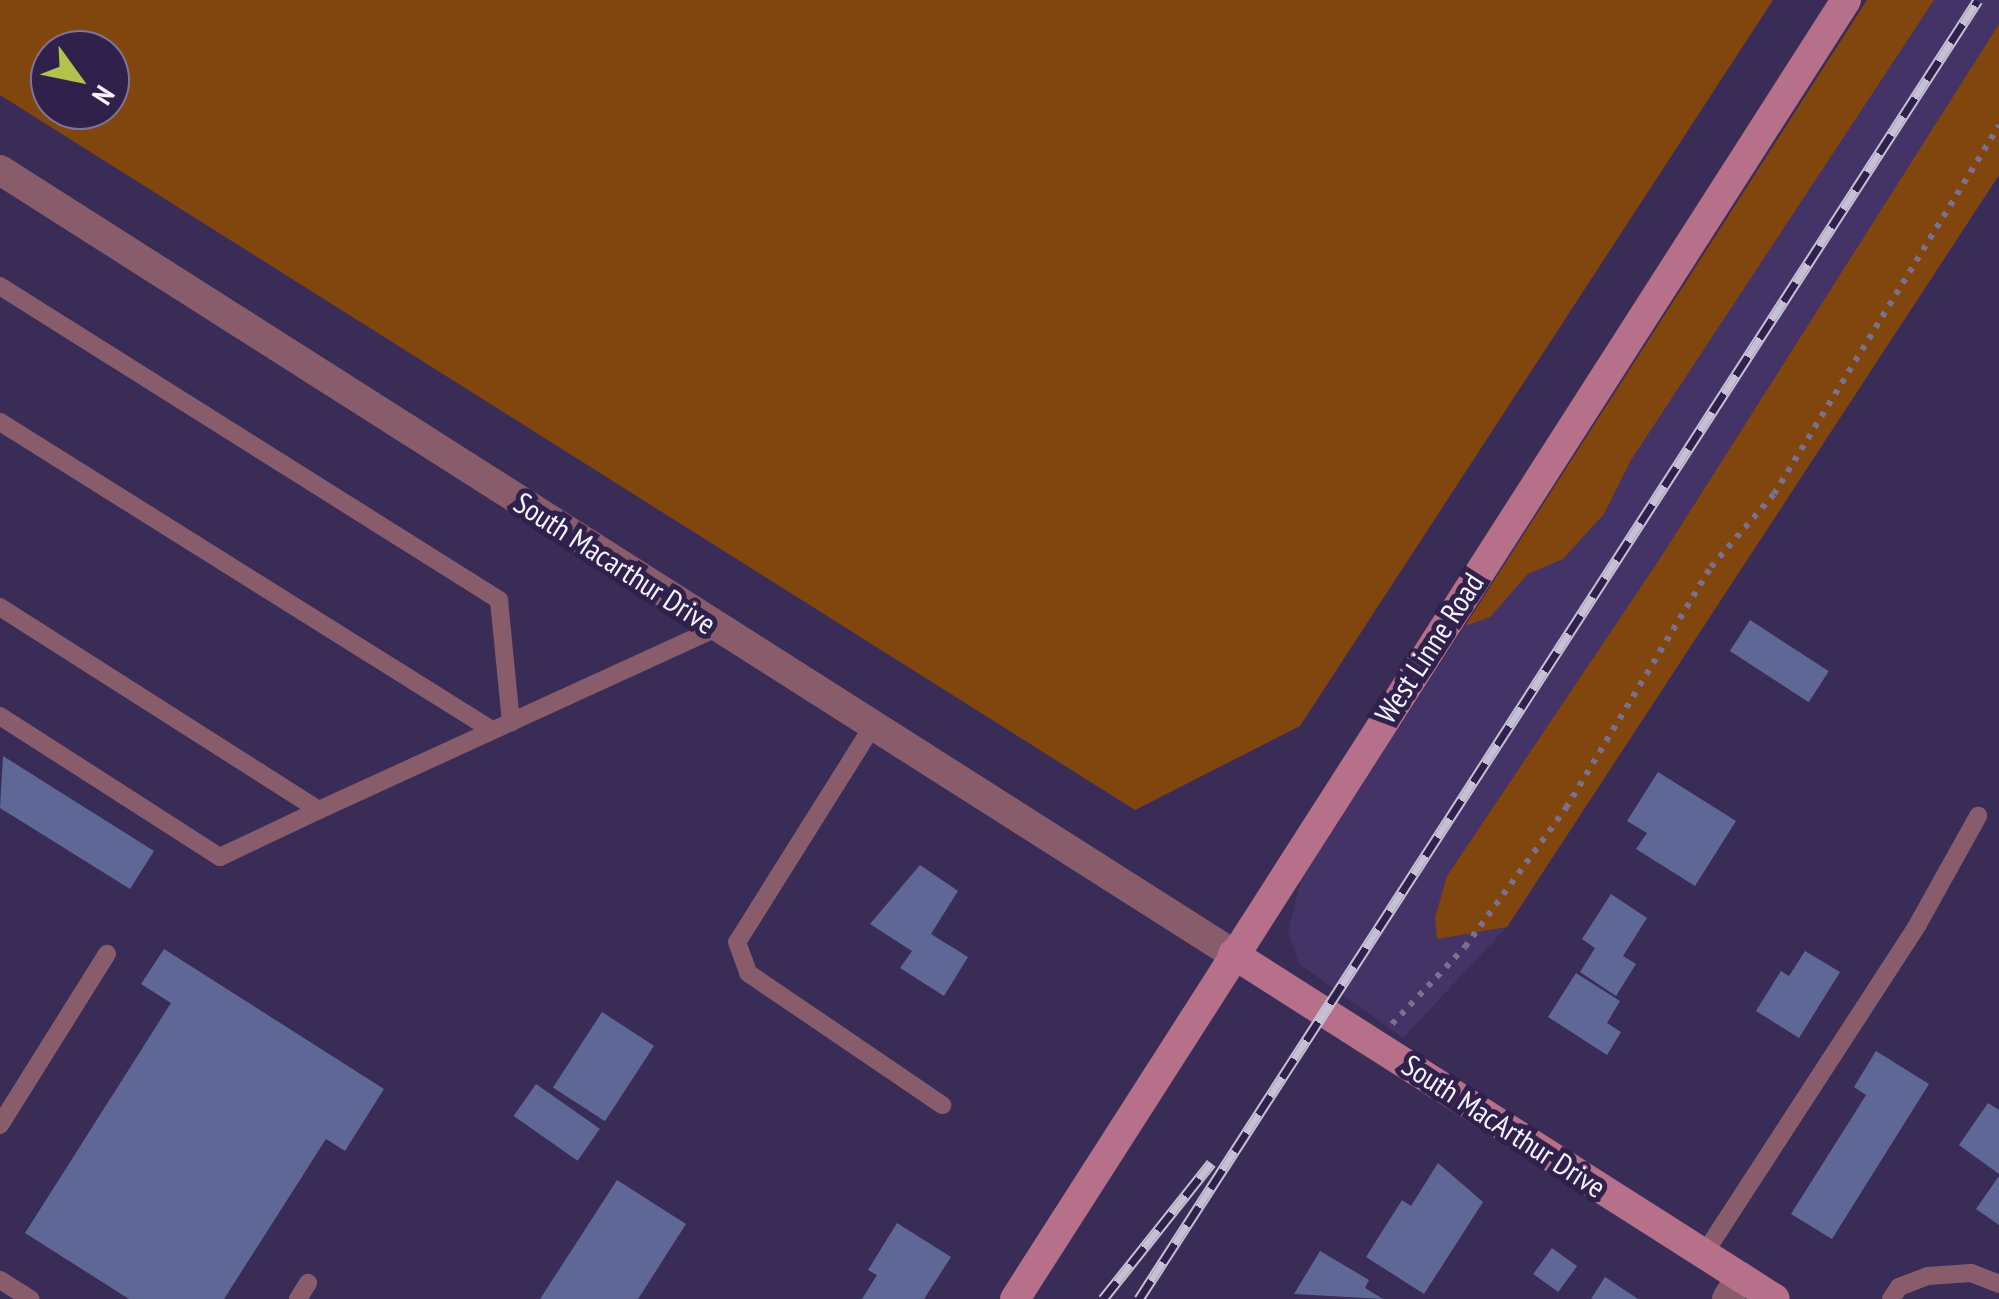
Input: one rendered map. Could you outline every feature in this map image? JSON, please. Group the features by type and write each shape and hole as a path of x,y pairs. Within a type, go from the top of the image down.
{"street":[{"name":"West Linne Road","path":"1015,1299 1846,0"},
{"name":"South Macarthur Drive","path":"0,170 1233,954"},
{"name":"South MacArthur Drive","path":"1233,954 1704,1254 1734,1288 1775,1299"}],"lane":[{"path":"0,286 500,600 511,722"},
{"path":"0,422 492,730"},
{"path":"0,608 319,810"},
{"path":"0,716 220,856 716,628"},
{"path":"874,724 738,942 748,973 942,1105"},
{"path":"1704,1254 1918,924 1978,816"},
{"path":"0,1125 108,954"},
{"path":"1891,1299 1900,1287 1928,1276 1972,1273 1999,1284"},
{"path":"0,1280 30,1299"}],"path":[{"path":"1378,1044 1402,1009 1465,947 1566,808 1711,567 1774,494 1999,125"}],"shaded area":[{"path":"0,0 1773,0 1300,726 1135,810 56,130 130,130 130,30 30,30 30,114 0,95"},
{"path":"1867,0 1999,0 1999,175 1507,927 1403,1038 1299,964 1288,932 1301,880"},
{"path":"1867,0 1934,0 1631,460 1604,514 1563,559 1528,574 1490,617 1465,626"},
{"path":"1999,24 1999,175 1507,927 1437,939 1435,918 1447,876 1663,554"}],"building":[{"path":"1750,620 1829,671 1809,702 1730,651"},
{"path":"3,756 154,851 130,889 0,808"},
{"path":"1658,772 1736,821 1695,886 1636,849 1647,833 1627,821"},
{"path":"920,865 958,891 931,934 968,957 944,996 900,968 912,951 870,924"},
{"path":"1611,894 1647,918 1623,956 1636,964 1616,996 1580,972 1595,948 1582,939"},
{"path":"164,949 384,1089 345,1151 326,1139 224,1299 129,1299 25,1233 171,1003 141,984"},
{"path":"1805,951 1840,972 1799,1038 1756,1011 1781,971 1789,976"},
{"path":"1576,973 1620,1001 1607,1023 1621,1032 1607,1055 1548,1017"},
{"path":"602,1012 654,1046 605,1121 553,1087"},
{"path":"1876,1051 1929,1084 1832,1239 1791,1214 1866,1095 1854,1087"},
{"path":"536,1084 600,1129 578,1161 514,1116"},
{"path":"1988,1103 1999,1110 1999,1174 1959,1145"},
{"path":"1438,1163 1483,1202 1424,1294 1366,1257 1402,1200 1411,1206"},
{"path":"1999,1176 1999,1225 1976,1209"},
{"path":"617,1180 686,1224 638,1299 540,1299"},
{"path":"897,1223 951,1257 924,1299 862,1299 877,1275 868,1270"},
{"path":"1552,1248 1577,1266 1558,1292 1533,1274"},
{"path":"1320,1251 1369,1280 1365,1288 1383,1299 1294,1294"},
{"path":"1605,1277 1638,1299 1591,1299"}],"railway":[{"path":"1139,1299 1978,0"},
{"path":"1103,1299 1211,1163"}]}
